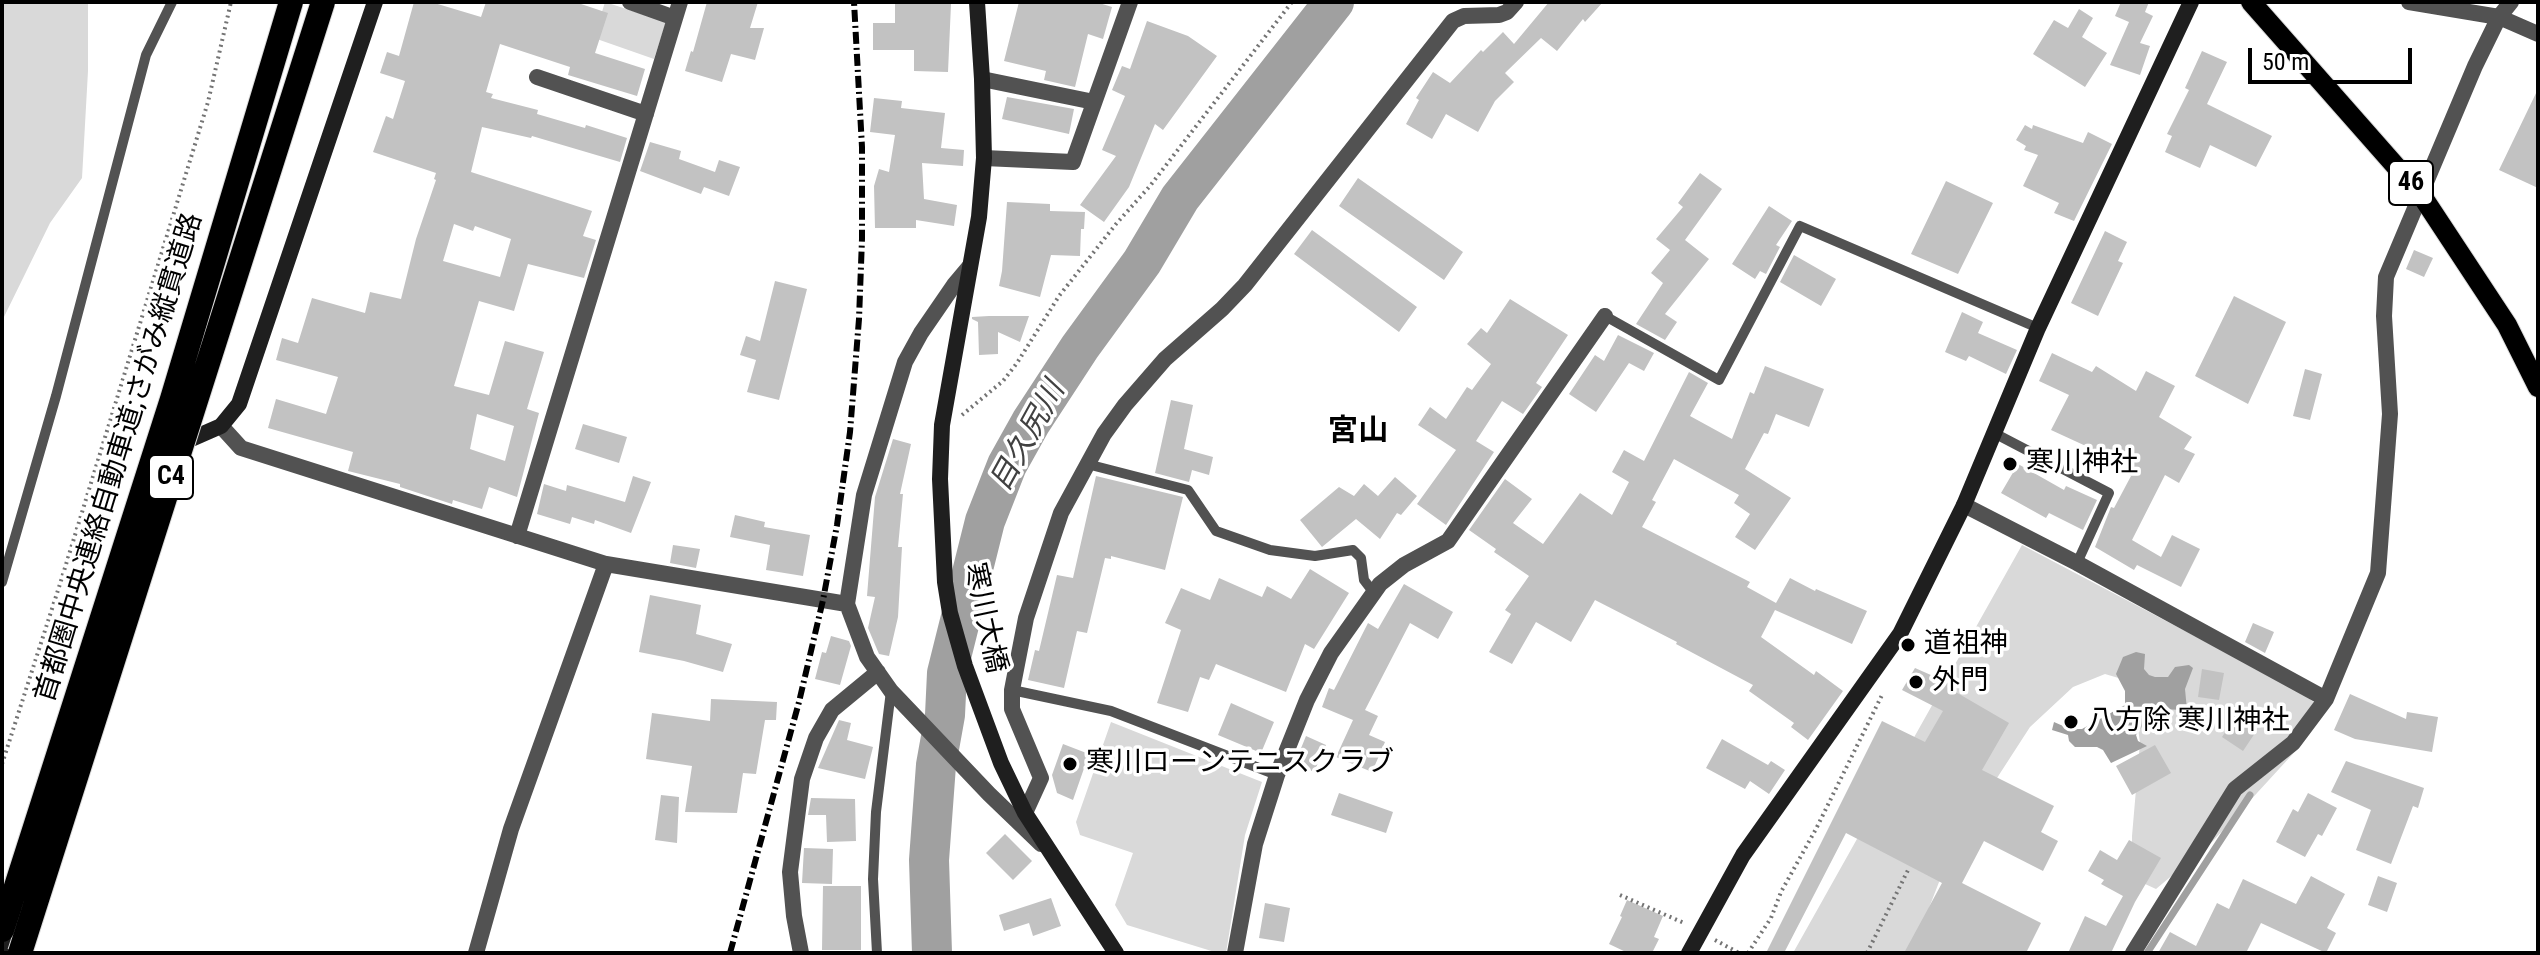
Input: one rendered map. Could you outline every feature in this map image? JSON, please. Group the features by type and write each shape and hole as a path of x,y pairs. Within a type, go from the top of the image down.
{"highway":[{"name":"首都圏中央連絡自動車道;さがみ縦貫道路","path":"2,930 172,399 291,2"},
{"name":"首都圏中央連絡自動車道;さがみ縦貫道路","path":"20,953 323,2"}],"main road":[{"name":"46","path":"2251,2 2422,196 2507,325 2538,387"}],"street":[{"path":"7,953 121,605 127,575 126,531 133,496 143,472 167,449 221,426 239,404 375,2"},
{"path":"517,536 678,10 630,2"},
{"name":"寒川大橋","path":"977,2 984,158 979,217 942,425 940,479 943,557 950,613 973,692 1025,813 1116,953"},
{"path":"984,158 1073,162 1130,2"},
{"path":"1025,813 1041,778 1012,709 1012,690 1026,618 1061,513 1104,434 1165,359 1245,285 1453,21 1464,16 1499,15 1507,12 1516,2"},
{"path":"1689,953 1743,855 1900,634 1964,505 2038,328 2191,2"},
{"path":"2409,2 2499,17 2538,34"},
{"path":"2133,953 2235,789 2293,743 2326,699 2378,573 2390,414 2384,316 2386,277 2441,144 2499,17 2511,2"},
{"path":"537,77 646,114"},
{"path":"982,79 1094,102"},
{"path":"970,266 921,333 905,362 864,495 847,604 867,657 894,695 989,794 1050,851"},
{"path":"1235,953 1255,844 1277,775 1307,700 1331,653 1380,584 1404,565 1448,541 1605,316"},
{"path":"221,426 241,448 606,564 847,604"},
{"path":"1964,505 2326,699"},
{"path":"476,953 511,829 606,564"},
{"path":"801,953 790,872 802,779 816,738 832,710 878,672"}],"lane":[{"path":"2,582 56,396 146,55 172,2"},
{"path":"1605,316 1719,380 1800,226 2038,328"},
{"path":"1994,433 2109,493 2077,563"},
{"path":"1087,464 1188,490 1216,531 1270,550 1315,556 1353,550 1361,558 1364,580 1374,593"},
{"path":"1012,690 1111,711 1277,775"},
{"path":"877,953 873,879 876,812 894,695"}],"path":[{"path":"2,764 208,102 231,2"},
{"path":"942,425 960,417 1003,381 1059,296 1150,186 1292,2"},
{"path":"1748,953 1771,918 1781,892 1816,829 1888,683 1879,663"},
{"path":"1867,953 1909,868"},
{"path":"1620,895 1691,927"},
{"path":"1710,937 1739,953"}],"shaded area":[{"path":"2,2 88,2 88,71 82,178 50,223 2,321"},
{"path":"605,2 666,22 654,59 594,38"},
{"path":"2022,545 2299,691 2315,703 2301,745 2213,841 2156,889 2132,878 2132,836 2140,743 2132,682 2105,674 2073,687 2030,727 1953,846 1915,944 1917,953 1793,953"},
{"path":"2136,652 2145,654 2144,669 2155,677 2168,677 2175,667 2189,665 2193,668 2185,689 2187,710 2155,709 2136,735 2138,741 2147,746 2111,763 2103,750 2075,747 2068,735 2052,730 2054,722 2070,729 2082,729 2125,705 2125,691 2116,674 2123,657"},
{"path":"1111,722 1262,782 1245,835 1226,953 1127,925 1115,905 1133,853 1080,835 1076,822"}],"building":[{"path":"414,2 431,2 481,17 486,2 575,2 608,13 595,53 645,69 637,96 568,75 570,67 500,44 486,92 493,94 491,98 627,138 620,162 532,136 482,127 471,172 592,211 583,236 596,240 584,278 528,264 514,311 479,301 454,386 489,395 505,341 544,352 527,409 539,413 517,497 489,487 482,509 453,500 452,504 400,487 400,484 348,471 353,452 268,428 276,399 326,414 338,377 276,360 282,338 298,343 312,298 365,313 370,292 401,299 436,173 373,152 386,116 393,119 405,81 380,73 387,52 399,56","holes":["454,224 473,231 475,226 511,239 500,277 443,261","477,414 514,426 505,461 470,449"]},
{"path":"707,2 758,2 750,28 764,28 755,60 731,54 722,82 685,71"},
{"path":"1019,2 1096,2 1112,7 1103,39 1088,34 1075,87 1044,80 1046,71 1004,61"},
{"path":"1549,2 1603,2 1585,22 1583,19 1557,51 1541,38 1505,73 1514,82 1495,101 1478,132 1446,114 1432,139 1406,124 1419,100 1416,98 1433,72 1450,83 1503,32 1514,44"},
{"path":"2121,2 2149,2 2145,12 2153,16 2140,43 2150,46 2140,75 2110,65 2129,22 2115,16"},
{"path":"895,3 951,4 948,72 914,71 914,50 873,50 873,23 895,23"},
{"path":"2079,9 2093,18 2082,37 2107,53 2085,87 2033,54 2054,20 2068,28"},
{"path":"1147,21 1188,36 1217,56 1163,130 1155,124 1129,187 1104,222 1080,205 1116,156 1102,150 1125,96 1112,90 1122,66 1130,69"},
{"path":"2202,51 2227,62 2207,104 2272,136 2256,167 2210,145 2200,168 2165,152 2172,136 2167,134 2189,90 2185,88"},
{"path":"2538,89 2538,188 2499,170"},
{"path":"1007,97 1074,109 1069,134 1002,119"},
{"path":"874,98 902,101 901,108 945,113 941,148 964,150 963,166 922,163 924,199 957,205 954,226 916,220 916,228 875,228 874,186 879,169 889,172 895,135 870,132"},
{"path":"2025,125 2083,143 2088,132 2112,144 2074,221 2054,213 2059,203 2023,186 2038,155 2024,150 2026,146 2016,140"},
{"path":"650,142 681,151 679,159 715,172 719,160 740,167 729,196 704,187 701,194 640,171"},
{"path":"1700,173 1722,189 1685,240 1709,259 1665,314 1677,322 1665,340 1636,324 1663,283 1651,273 1670,250 1656,239 1683,207 1678,203"},
{"path":"1358,178 1463,252 1444,280 1339,206"},
{"path":"1946,181 1993,203 1958,274 1911,254"},
{"path":"1007,202 1050,204 1050,211 1085,212 1080,256 1051,255 1040,297 999,286"},
{"path":"1769,206 1792,221 1776,245 1780,247 1766,274 1760,271 1755,279 1732,264"},
{"path":"1312,230 1417,307 1399,332 1294,254"},
{"path":"2105,231 2127,242 2118,261 2123,263 2098,316 2071,303"},
{"path":"2414,250 2433,258 2424,277 2406,269"},
{"path":"1794,255 1836,279 1821,306 1780,282"},
{"path":"775,281 807,289 779,400 747,392 756,360 740,355 746,336 760,341"},
{"path":"2234,296 2286,322 2248,404 2195,376"},
{"path":"1510,299 1568,335 1536,383 1542,387 1523,414 1502,401 1476,441 1494,452 1446,525 1417,504 1456,450 1418,425 1430,407 1446,419 1467,387 1472,390 1491,364 1467,344 1481,328 1487,333"},
{"path":"1962,312 1983,322 1978,333 2017,350 2006,374 1969,356 1966,361 1945,352"},
{"path":"1029,316 1020,342 998,332 998,354 979,355 978,322 972,317"},
{"path":"1618,335 1654,353 1644,371 1629,363 1596,412 1569,394 1595,355 1604,361"},
{"path":"2052,353 2092,372 2096,366 2136,391 2146,371 2175,386 2159,417 2192,437 2184,449 2195,454 2179,483 2165,475 2132,540 2161,557 2172,535 2200,549 2181,587 2137,565 2134,570 2095,547 2111,507 2114,508 2131,476 2085,451 2088,447 2051,430 2069,395 2039,381"},
{"path":"1765,366 1824,389 1809,427 1776,414 1768,434 1764,433 1745,469 1791,498 1755,550 1735,537 1750,514 1734,503 1739,495 1674,459 1652,500 1656,502 1642,527 1750,582 1747,587 1776,603 1790,578 1867,611 1852,644 1775,610 1761,637 1814,675 1816,671 1843,691 1808,740 1791,727 1794,723 1749,691 1753,685 1595,600 1571,642 1536,622 1512,664 1489,652 1511,614 1505,610 1529,576 1469,530 1505,479 1532,499 1513,523 1543,544 1580,493 1612,515 1629,482 1612,472 1624,450 1644,461 1689,372 1708,383 1690,416 1732,439 1750,392 1754,394"},
{"path":"2305,369 2322,374 2310,420 2293,416"},
{"path":"1171,400 1193,405 1184,449 1213,457 1209,475 1192,470 1189,482 1155,473"},
{"path":"583,424 627,437 619,463 575,449"},
{"path":"893,439 911,444 900,494 903,494 898,547 902,547 898,617 889,656 879,654 868,628 875,597 867,596 875,497"},
{"path":"2018,464 2064,490 2066,486 2097,500 2083,530 2049,513 2046,518 2001,493"},
{"path":"633,476 651,482 631,533 595,520 594,524 572,517 570,524 537,514 544,484 566,491 567,485 625,502"},
{"path":"1096,476 1183,497 1165,570 1111,556 1111,559 1105,558 1087,633 1077,631 1064,688 1028,680 1035,650 1039,651 1057,575 1073,578"},
{"path":"1395,477 1417,496 1401,515 1397,513 1380,539 1356,519 1322,547 1300,520 1339,487 1354,496 1364,484 1378,496"},
{"path":"735,515 765,522 764,527 810,535 803,576 766,570 770,545 730,537"},
{"path":"673,545 700,549 696,568 670,563"},
{"path":"1310,569 1349,593 1314,649 1305,644 1286,692 1216,664 1209,680 1200,677 1188,712 1157,703 1181,630 1165,623 1181,588 1210,600 1219,578 1262,597 1267,586 1291,599"},
{"path":"1404,584 1453,612 1438,639 1410,623 1365,710 1378,716 1369,735 1385,742 1372,772 1336,757 1353,720 1322,707 1329,688 1334,690 1368,623 1378,629"},
{"path":"650,595 701,605 696,634 732,644 723,672 639,652"},
{"path":"2253,623 2274,632 2265,653 2245,642"},
{"path":"831,636 849,641 851,646 840,685 815,679 822,652 826,653"},
{"path":"1915,668 1949,683 1947,687 2009,723 1982,770 2054,806 2041,832 2058,841 2043,871 1984,841 1962,883 2041,923 2026,953 1904,953 1942,883 1846,833 1784,953 1766,953 1882,721 1925,742 1943,711 1902,690"},
{"path":"2202,669 2224,673 2219,700 2198,697"},
{"path":"2350,694 2406,719 2407,712 2438,717 2432,752 2355,739 2334,730"},
{"path":"711,699 777,702 776,720 765,720 756,774 743,773 737,813 685,812 692,766 646,759 652,713 710,721"},
{"path":"1231,703 1274,722 1261,753 1218,735"},
{"path":"2242,707 2261,718 2243,751 2222,737"},
{"path":"839,720 851,723 847,740 873,747 865,779 818,768"},
{"path":"1306,736 1326,745 1314,772 1295,763"},
{"path":"1722,739 1768,765 1771,761 1785,770 1769,794 1750,781 1745,789 1706,768"},
{"name":"寒川ローンテニスクラブ","path":"1063,744 1089,754 1073,800 1057,793 1052,775"},
{"path":"2155,745 2171,773 2132,795 2116,766"},
{"path":"2346,761 2424,788 2418,808 2413,806 2391,864 2356,850 2371,810 2331,792"},
{"path":"1339,793 1393,812 1386,833 1331,815"},
{"path":"2308,793 2337,808 2322,836 2318,834 2305,857 2276,842 2293,809 2298,812"},
{"path":"661,795 679,797 677,843 655,840"},
{"path":"811,798 855,799 856,841 827,842 826,815 808,815"},
{"path":"1005,834 1032,861 1013,880 986,853"},
{"path":"2129,840 2161,858 2135,902 2111,953 2068,953 2085,916 2106,926 2123,896 2101,884 2104,880 2088,871 2100,850 2117,860"},
{"path":"804,848 833,849 832,884 802,883"},
{"path":"2311,876 2345,894 2327,928 2336,933 2326,953 2261,923 2246,953 2158,953 2170,932 2196,946 2217,903 2229,909 2243,879 2296,904"},
{"path":"2378,876 2397,883 2387,912 2368,905"},
{"path":"823,886 861,886 861,950 822,950"},
{"path":"1051,898 1061,926 1033,936 1029,923 1004,931 999,915"},
{"path":"1627,900 1663,916 1654,937 1659,939 1652,953 1628,953 1609,944"},
{"path":"1265,903 1290,908 1284,942 1259,938"}],"waterway":[{"name":"目久尻川","path":"932,953 929,860 947,673 985,521 1007,465 1031,422 1080,347 1142,262 1180,198 1334,2"},
{"path":"2147,953 2250,795"}],"railway":[{"path":"730,953 799,702 823,600 850,432 862,239 862,147 854,2"}],"place":[{"name":"寒川神社","path":"2010,464"},
{"name":"道祖神","path":"1908,645"},
{"name":"外門","path":"1916,682"},
{"name":"八方除 寒川神社","path":"2071,722"},
{"name":"寒川ローンテニスクラブ","path":"1070,764"}],"district":[{"name":"宮山","path":"1358,432"}]}
